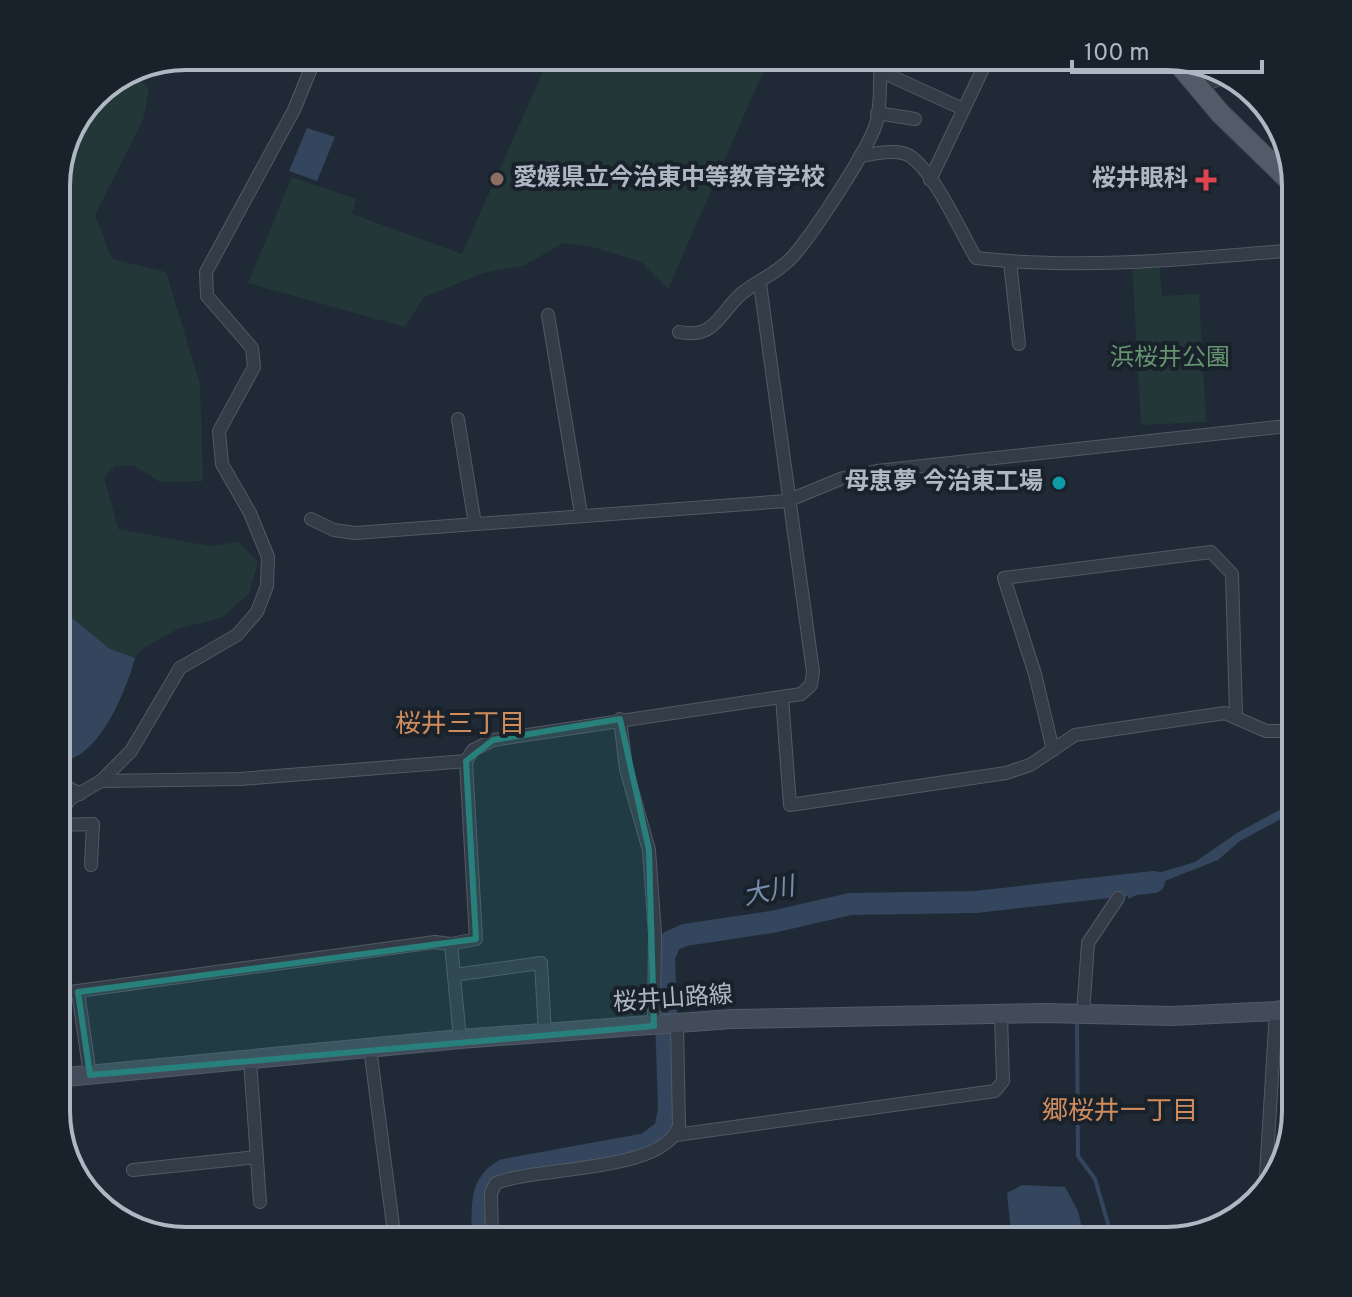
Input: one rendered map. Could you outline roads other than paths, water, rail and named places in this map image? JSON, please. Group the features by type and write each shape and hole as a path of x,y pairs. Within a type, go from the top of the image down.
{"main road":[{"path":"1185,72 1281,172"},
{"name":"桜井山路線","path":"70,1077 460,1039 732,1019 1083,1014 1172,1016 1282,1010"}],"street":[{"path":"70,799 101,781 131,751 150,724 173,676 237,635 257,612 267,586 268,557 250,513 222,464 219,431 254,367 252,348 207,296 206,272 294,110 310,70"},
{"path":"930,180 982,70"},
{"path":"679,332 695,335 712,328 743,293 760,284 794,255 860,156 876,123 880,71 963,109"},
{"path":"1198,87 1215,81"},
{"path":"877,113 915,119"},
{"path":"860,156 894,152 909,156 930,180 976,258 1010,262 1175,260 1282,251"},
{"path":"1010,262 1019,344"},
{"path":"70,993 435,942 451,944 476,939 466,761 473,750 493,740 801,694 811,685 813,672 787,501 760,284"},
{"path":"548,315 581,514"},
{"path":"458,419 475,524"},
{"path":"311,519 334,530 355,533 787,501 843,478 877,471 1282,427"},
{"path":"1053,750 1035,674 1004,578 1211,552 1232,574 1236,715"},
{"path":"782,697 790,805 1006,773 1030,765 1075,735 1225,713 1236,715 1266,731 1282,731"},
{"path":"620,719 626,769 649,850 655,934 654,1026"},
{"path":"101,781 240,779 466,761"},
{"path":"70,789 80,794"},
{"path":"70,823 93,824 91,865"},
{"path":"1083,1014 1088,943 1118,898"},
{"path":"451,944 460,1039"},
{"path":"454,975 541,963 545,1033"},
{"path":"78,992 90,1075"},
{"path":"1266,1169 1276,1011"},
{"path":"492,1227 491,1193 496,1183 647,1156 676,1135 995,1091 1003,1081 1001,1016"},
{"path":"676,1135 679,1126 677,1024"},
{"path":"370,1048 393,1227"},
{"path":"250,1060 260,1202"},
{"path":"133,1170 257,1157"}],"water":[{"path":"307,128 335,137 317,181 289,171"},
{"path":"70,616 110,649 135,658 125,689 108,723 97,739 71,759"},
{"path":"1282,809 1282,818 1240,841 1218,860 1152,886 1129,899 1125,891 1128,882 1195,862 1237,833"},
{"path":"1022,1185 1065,1187 1078,1211 1082,1227 1011,1227 1007,1193"}],"waterway":[{"name":"大川","path":"483,1227 485,1192 495,1176 504,1170 646,1144 665,1130 669,1110 664,956 671,941 685,935 772,922 850,904 975,902 1154,882"},
{"path":"1077,1020 1078,1156 1095,1179 1109,1227"}],"place":[{"name":"愛媛県立今治東中等教育学校","path":"497,179"},
{"name":"桜井眼科","path":"1206,180"},
{"name":"母恵夢 今治東工場","path":"1059,483"}],"district":[{"name":"桜井三丁目","path":"460,725"},
{"name":"郷桜井一丁目","path":"1120,1112"}],"park label":[{"name":"浜桜井公園","path":"1170,359"}]}
